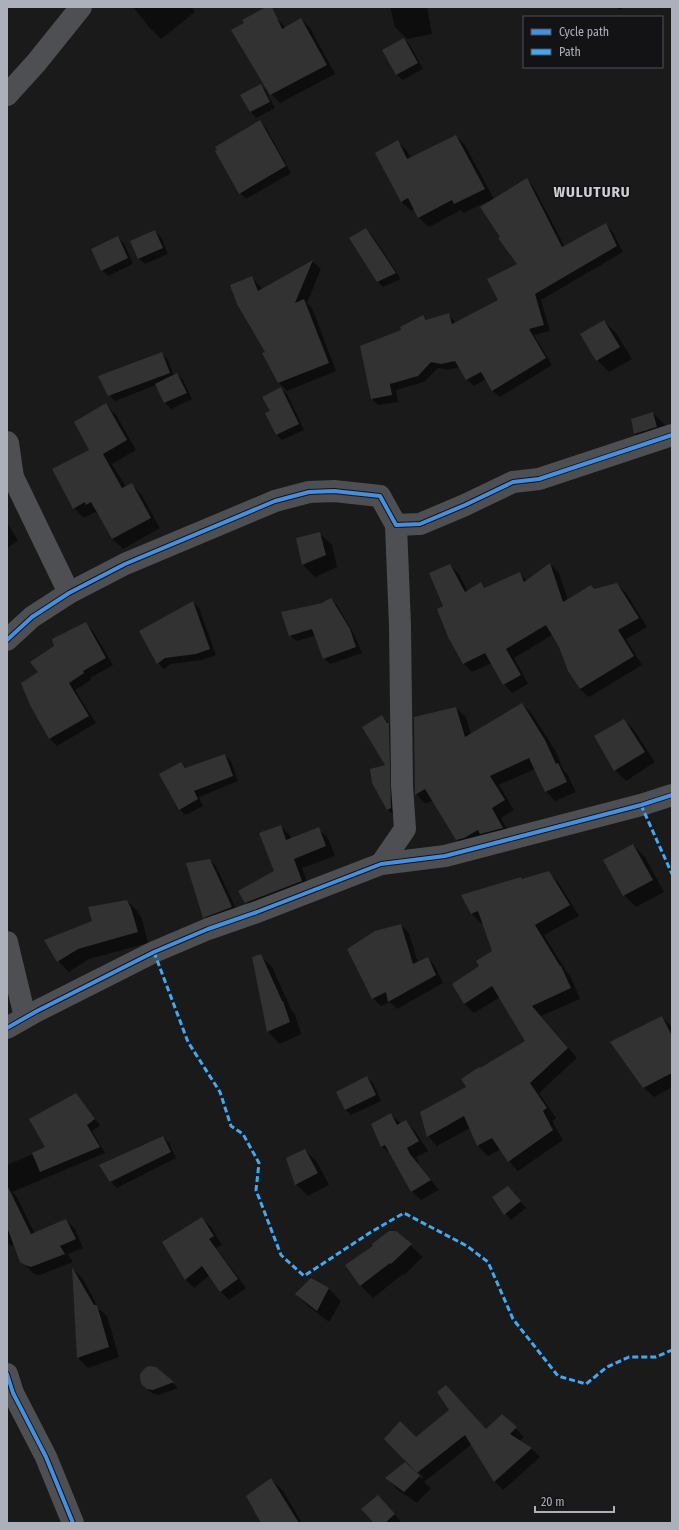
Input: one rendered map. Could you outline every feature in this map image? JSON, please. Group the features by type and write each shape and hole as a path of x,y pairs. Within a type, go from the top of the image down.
{"street":[{"path":"7,95 36,63 81,7"},
{"path":"396,525 420,524 465,505 513,482 539,479 672,435"},
{"path":"7,442 13,477 69,593"},
{"path":"7,640 32,618 69,593 125,564 275,502 309,492 334,490 380,496 396,525 400,626 402,786 405,829 381,864"},
{"path":"7,942 16,1022 154,952 208,929 381,864 445,856 641,805 672,795"},
{"path":"7,1374 13,1393 46,1457 73,1523"}],"building":[{"path":"266,7 272,7 282,29 301,18 327,65 270,95 231,30 244,23 242,20"},
{"path":"404,38 418,63 396,75 382,50"},
{"path":"261,84 270,102 250,112 240,95"},
{"path":"260,120 286,166 239,194 215,151 217,150 215,147"},
{"path":"456,135 485,189 454,204 452,200 418,218 408,198 401,202 375,153 398,140 407,159"},
{"path":"527,178 562,247 606,223 617,246 535,294 544,325 529,329 546,358 492,391 481,372 466,380 455,361 441,364 431,362 418,376 390,384 392,395 371,399 360,346 401,330 400,327 423,315 426,320 449,313 452,324 498,300 487,279 517,264 498,238 500,237 480,207"},
{"path":"366,228 396,273 377,282 349,238"},
{"path":"155,230 163,248 138,259 130,241"},
{"path":"118,236 128,258 101,271 91,249"},
{"path":"313,260 295,303 304,299 329,363 278,383 262,353 265,352 237,304 230,285 252,276 258,291"},
{"path":"604,320 620,347 596,361 580,334"},
{"path":"162,352 170,373 108,396 98,376"},
{"path":"177,373 187,393 164,403 155,384"},
{"path":"281,387 299,424 276,435 265,413 270,411 262,397"},
{"path":"106,403 127,440 103,454 122,488 132,483 151,518 112,539 91,502 86,505 85,502 73,509 52,469 89,450 74,422"},
{"path":"653,412 657,427 634,434 631,419"},
{"path":"320,532 326,555 302,565 296,538"},
{"path":"550,563 563,602 591,585 594,589 617,583 639,618 618,630 634,656 580,689 568,671 559,647 546,625 506,649 521,675 503,685 485,653 463,664 448,637 437,609 443,606 429,573 450,564 465,592 481,582 484,588 520,572 524,582"},
{"path":"331,598 350,629 356,647 323,659 312,629 289,636 281,612 322,603"},
{"path":"193,601 210,649 196,654 165,658 157,664 139,631"},
{"path":"86,622 106,658 83,671 84,673 69,683 89,716 49,739 30,705 21,683 38,672 30,662 54,646 52,639"},
{"path":"522,703 545,740 556,764 558,763 567,782 545,792 529,758 490,776 505,800 492,808 503,828 480,834 478,830 464,838 456,840 425,789 415,795 414,717 456,707 465,737"},
{"path":"382,715 387,723 389,723 391,808 387,810 372,783 370,769 385,765 362,727"},
{"path":"624,719 645,752 614,771 594,736"},
{"path":"225,754 233,776 194,791 198,799 179,810 159,774 181,762 185,768"},
{"path":"281,825 286,840 319,827 326,846 294,859 302,881 245,903 238,891 274,871 259,833"},
{"path":"633,844 653,880 623,896 603,860"},
{"path":"210,859 232,907 203,918 186,863"},
{"path":"549,871 570,905 535,925 561,966 571,988 532,1006 568,1048 530,1083 547,1108 543,1111 553,1130 508,1162 492,1138 477,1146 464,1116 427,1137 420,1112 466,1087 461,1079 525,1041 492,986 464,1004 452,984 479,966 476,961 492,951 478,911 471,914 461,895 521,877 522,879"},
{"path":"127,900 138,932 78,949 57,962 44,940 92,921 88,907"},
{"path":"401,924 413,964 428,957 436,975 388,1002 386,992 372,999 347,949 375,931"},
{"path":"261,954 283,1001 290,1022 267,1032 252,957"},
{"path":"662,1016 672,1036 672,1073 643,1088 610,1042"},
{"path":"367,1076 376,1095 345,1110 336,1092"},
{"path":"76,1093 95,1119 87,1125 100,1147 40,1172 32,1153 45,1147 29,1119"},
{"path":"391,1113 397,1125 406,1120 419,1141 407,1148 431,1180 411,1192 385,1145 381,1147 371,1124"},
{"path":"163,1136 171,1152 110,1182 99,1165"},
{"path":"305,1149 318,1173 295,1185 286,1158"},
{"path":"508,1186 521,1201 504,1215 492,1197"},
{"path":"8,1187 31,1234 66,1219 76,1239 60,1246 65,1254 31,1267 20,1262 7,1227"},
{"path":"202,1217 214,1236 209,1239 238,1279 220,1292 202,1266 185,1280 162,1242"},
{"path":"389,1231 396,1231 412,1244 391,1264 390,1263 360,1286 345,1265 373,1246 372,1244"},
{"path":"72,1267 94,1305 97,1305 109,1347 77,1358"},
{"path":"311,1278 329,1288 317,1311 295,1294"},
{"path":"146,1367 156,1367 174,1382 153,1390 147,1389 142,1385 140,1374"},
{"path":"446,1385 486,1429 502,1414 517,1427 510,1434 532,1448 494,1482 465,1435 417,1473 384,1439 400,1421 416,1437 449,1410 437,1392"},
{"path":"405,1462 420,1476 404,1492 385,1478"},
{"path":"271,1478 299,1523 261,1523 246,1496"},
{"path":"378,1495 395,1514 385,1523 374,1523 361,1509"}],"marked path":[{"path":"641,805 672,874"},
{"path":"154,952 188,1042 220,1092 231,1126 243,1134 259,1163 256,1190 281,1255 304,1276 371,1232 404,1213 467,1246 488,1262 513,1319 558,1376 586,1384 607,1367 629,1357 656,1357 672,1350"}],"cycle path":[{"path":"7,640 32,617 69,593 125,564 275,501 309,492 334,491 380,496 396,525 420,524 465,505 513,482 539,479 672,435"},
{"path":"7,1028 37,1011 154,952 208,929 257,912 381,864 445,856 641,805 672,795"},
{"path":"7,1374 13,1393 46,1457 73,1523"}],"district":[{"name":"WULUTURU","path":"592,192"}]}
